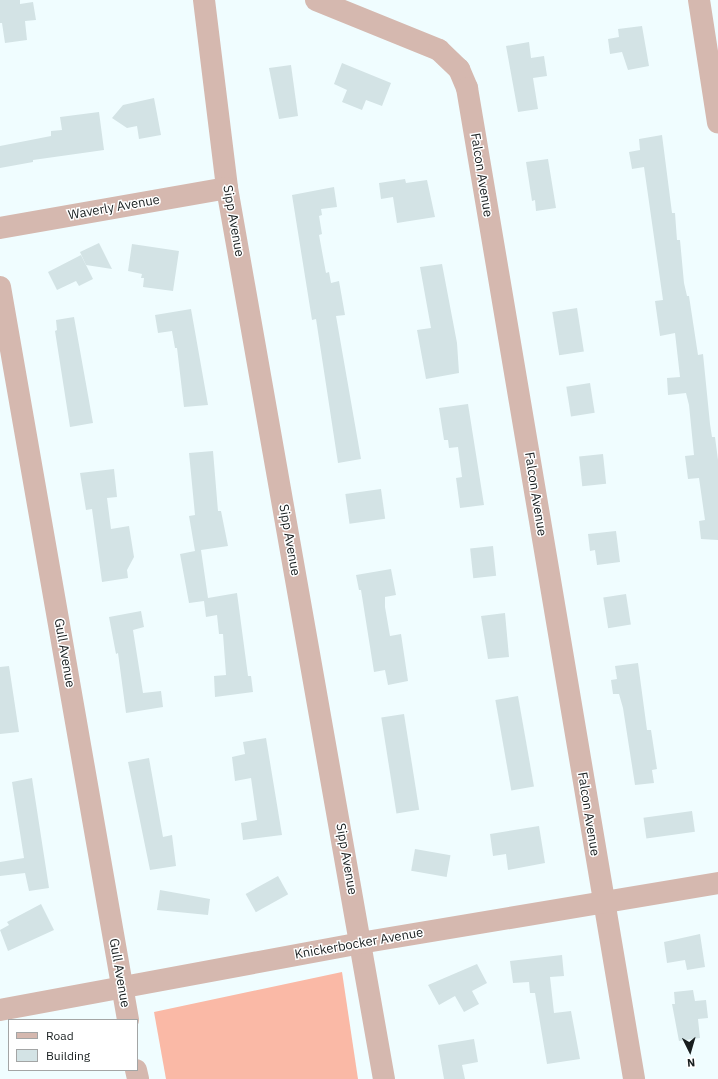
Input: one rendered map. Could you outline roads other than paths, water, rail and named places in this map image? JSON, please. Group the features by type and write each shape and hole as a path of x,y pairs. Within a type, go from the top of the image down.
{"street":[{"name":"Sipp Avenue","path":"204,0 227,188 384,1079"},
{"name":"Falcon Avenue","path":"316,0 438,50 459,69 467,88 603,904 634,1079"},
{"path":"699,0 718,123"},
{"name":"Waverly Avenue","path":"0,228 227,188"},
{"name":"Gull Avenue","path":"0,287 128,1019"},
{"name":"Knickerbocker Avenue","path":"0,1010 122,989 360,943 718,884"}]}
